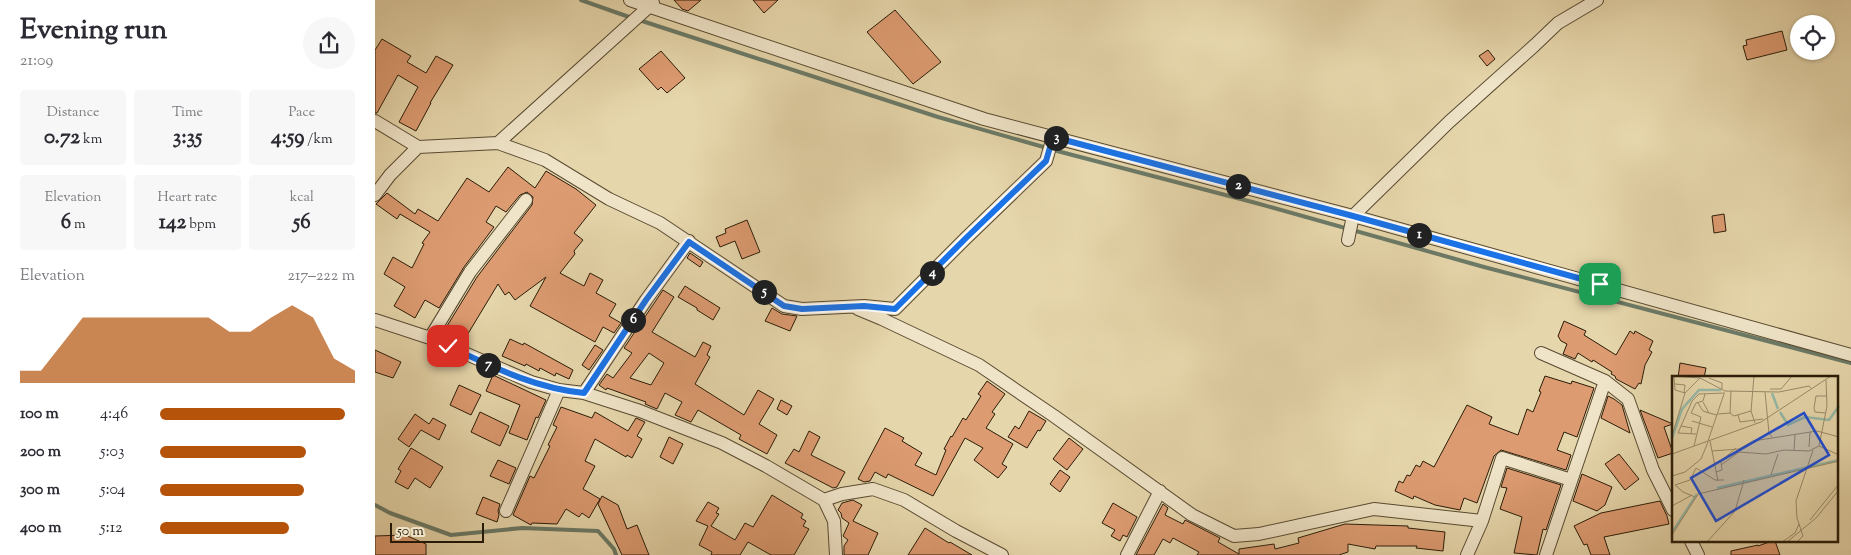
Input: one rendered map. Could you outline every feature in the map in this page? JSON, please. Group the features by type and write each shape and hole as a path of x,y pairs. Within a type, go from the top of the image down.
{"street":[{"path":"630,0 653,3 984,119 1052,140 1851,355"},
{"path":"1348,240 1353,220 1449,122 1558,22 1597,0"},
{"path":"498,143 653,3"},
{"path":"375,121 418,147 498,143 545,160 609,199 660,223 784,306 802,309 864,306 895,309 1046,161 1052,140"},
{"path":"375,195 390,175 418,147"},
{"path":"430,338 470,272 526,200"},
{"path":"584,393 646,300 689,242"},
{"path":"853,307 979,365 1192,515 1234,536 1259,534 1375,509 1482,521"},
{"path":"375,320 430,338 531,382 559,390 584,393 722,443 824,500 834,521 836,555"},
{"path":"1541,352 1605,381 1628,400 1653,470 1672,508"},
{"path":"1545,555 1605,381"},
{"path":"506,511 559,390"},
{"path":"1467,555 1482,521 1502,458 1571,480"},
{"path":"824,500 842,494 873,489 904,500 956,531 1002,555"},
{"path":"1127,555 1160,491"},
{"path":"1692,542 1698,555"}],"building":[{"path":"674,0 701,0 688,11 682,9"},
{"path":"753,0 778,0 764,13"},
{"path":"895,10 941,62 913,84 867,32"},
{"path":"1782,31 1787,50 1747,60 1743,46 1747,45 1746,40"},
{"path":"382,39 411,56 407,62 426,73 436,56 453,65 416,131 399,122 418,87 398,75 377,113 375,113 375,50"},
{"path":"1488,50 1495,59 1487,66 1479,56"},
{"path":"661,51 685,78 667,93 661,87 658,90 639,69"},
{"path":"508,167 535,188 546,171 576,189 596,205 574,233 583,240 560,273 584,286 590,273 603,280 596,293 616,304 609,316 621,323 614,333 603,327 595,342 530,306 546,277 515,300 509,292 505,295 498,284 463,342 444,331 477,277 532,205 533,197 527,192 520,195 506,212 496,206 486,222 494,227 464,267 439,308 425,300 415,318 394,306 405,287 384,274 393,257 412,268 424,244 422,243 430,232 400,214 397,219 376,204 387,193 415,214 418,209 438,221 467,178 489,192"},
{"path":"1724,214 1726,231 1714,233 1712,216"},
{"path":"747,220 760,252 742,259 735,241 720,247 716,237 726,233 725,229"},
{"path":"690,253 703,262 700,267 687,258"},
{"path":"685,286 720,308 713,320 678,297"},
{"path":"663,290 674,297 652,332 695,357 703,342 711,346 707,355 710,357 695,384 744,415 758,390 774,399 759,424 777,435 767,454 739,439 741,435 698,410 691,422 675,415 682,402 665,393 657,409 645,404 646,402 607,388 606,390 599,385 607,374 613,378 632,353 624,348","holes":["649,353 664,363 651,385 630,378"]},
{"path":"772,308 782,314 797,316 790,331 765,321"},
{"path":"1564,321 1586,331 1584,335 1616,355 1630,331 1634,334 1635,331 1653,341 1649,350 1652,352 1645,365 1641,384 1639,383 1635,389 1616,379 1611,374 1612,372 1593,360 1592,362 1578,353 1575,359 1563,354 1567,344 1561,341 1558,336"},
{"path":"510,339 523,345 524,343 573,370 569,379 556,373 555,376 540,368 539,371 526,364 525,366 502,356"},
{"path":"595,345 603,350 589,370 582,365"},
{"path":"375,350 401,362 393,378 375,372"},
{"path":"1680,363 1706,368 1704,376 1678,376"},
{"path":"493,375 546,400 538,418 536,417 527,440 509,433 520,405 486,391"},
{"path":"1545,376 1571,384 1572,381 1594,388 1577,437 1564,432 1557,450 1571,455 1566,470 1501,450 1494,456 1477,503 1464,498 1460,510 1435,505 1414,496 1413,499 1395,491 1399,481 1403,483 1407,475 1410,476 1416,465 1420,467 1423,461 1434,467 1467,405 1492,417 1489,424 1518,435 1527,409 1533,412"},
{"path":"987,381 1005,394 992,412 995,414 986,428 1013,444 1002,464 1007,467 998,478 974,460 983,448 965,438 933,496 888,474 886,478 875,472 870,481 864,482 858,479 885,428 904,438 902,441 922,453 915,465 936,475 946,450 944,449 951,436 963,418 966,420 981,396 978,394"},
{"path":"459,385 481,395 471,415 450,405"},
{"path":"1608,396 1622,405 1630,433 1601,418"},
{"path":"781,400 792,406 787,415 777,409"},
{"path":"561,407 592,418 595,412 628,431 636,418 645,422 637,436 642,439 632,458 627,455 626,457 595,439 585,461 595,466 583,489 600,499 589,518 582,513 579,517 566,509 557,524 532,523 531,525 513,515 530,476 534,478 550,446 548,445 557,427 553,425"},
{"path":"1640,410 1672,424 1664,427 1672,453 1658,458"},
{"path":"1029,411 1046,421 1027,448 1008,437 1015,426 1019,429"},
{"path":"480,412 509,426 500,446 471,432"},
{"path":"415,414 429,424 433,418 446,425 439,440 421,430 409,447 398,439"},
{"path":"809,431 820,437 811,455 845,472 837,487 833,488 785,463 794,449 799,452"},
{"path":"669,437 683,444 673,464 660,457"},
{"path":"1069,438 1083,449 1067,470 1053,459"},
{"path":"411,448 443,467 430,488 415,478 408,489 395,482 401,471 398,469"},
{"path":"1619,454 1639,479 1625,490 1605,464"},
{"path":"498,460 516,468 509,484 490,476"},
{"path":"1507,468 1561,485 1546,530 1543,529 1537,555 1514,553 1522,517 1500,509 1507,488 1501,487"},
{"path":"1060,470 1070,477 1060,492 1050,484"},
{"path":"1582,474 1612,487 1605,505 1597,511 1573,501"},
{"path":"772,495 803,514 801,518 806,521 803,526 809,529 794,555 771,555 748,542 740,555 711,555 712,552 699,545 708,526 696,521 708,502 719,508 716,513 719,514 711,526 735,540 745,523 753,527"},
{"path":"602,496 618,505 627,529 637,525 649,555 622,555 598,504"},
{"path":"483,497 500,504 497,522 476,514"},
{"path":"853,500 862,505 853,521 878,533 868,555 844,555 844,546 848,540 843,536 849,523 842,518 838,510 842,503"},
{"path":"1660,501 1669,524 1604,537 1610,555 1591,555 1587,544 1584,545 1574,526 1601,513"},
{"path":"1113,503 1137,517 1127,537 1123,535 1120,541 1111,536 1115,530 1102,523"},
{"path":"1163,504 1168,508 1165,515 1183,524 1185,520 1220,538 1218,542 1239,554 1239,549 1274,544 1275,549 1299,543 1298,538 1345,524 1408,526 1408,528 1445,532 1443,551 1416,548 1417,546 1376,546 1375,549 1348,544 1348,552 1339,555 1197,555 1199,552 1173,538 1170,543 1163,539 1154,555 1136,555"},
{"path":"925,528 949,543 972,555 908,555"},
{"path":"405,535 426,544 426,555 375,555 375,536"},
{"path":"1775,542 1780,555 1731,555 1731,551"}],"waterway":[{"path":"581,0 632,18"},
{"path":"639,20 938,117 1061,152 1256,203 1484,267 1851,363"},
{"path":"375,505 390,513 451,535 522,528 598,531 614,549 616,555"}],"route":[{"path":"448,346 531,382 559,390 584,393 646,300 689,242 784,306 802,309 864,306 895,309 1046,161 1053,137 1353,216 1600,284"}]}
